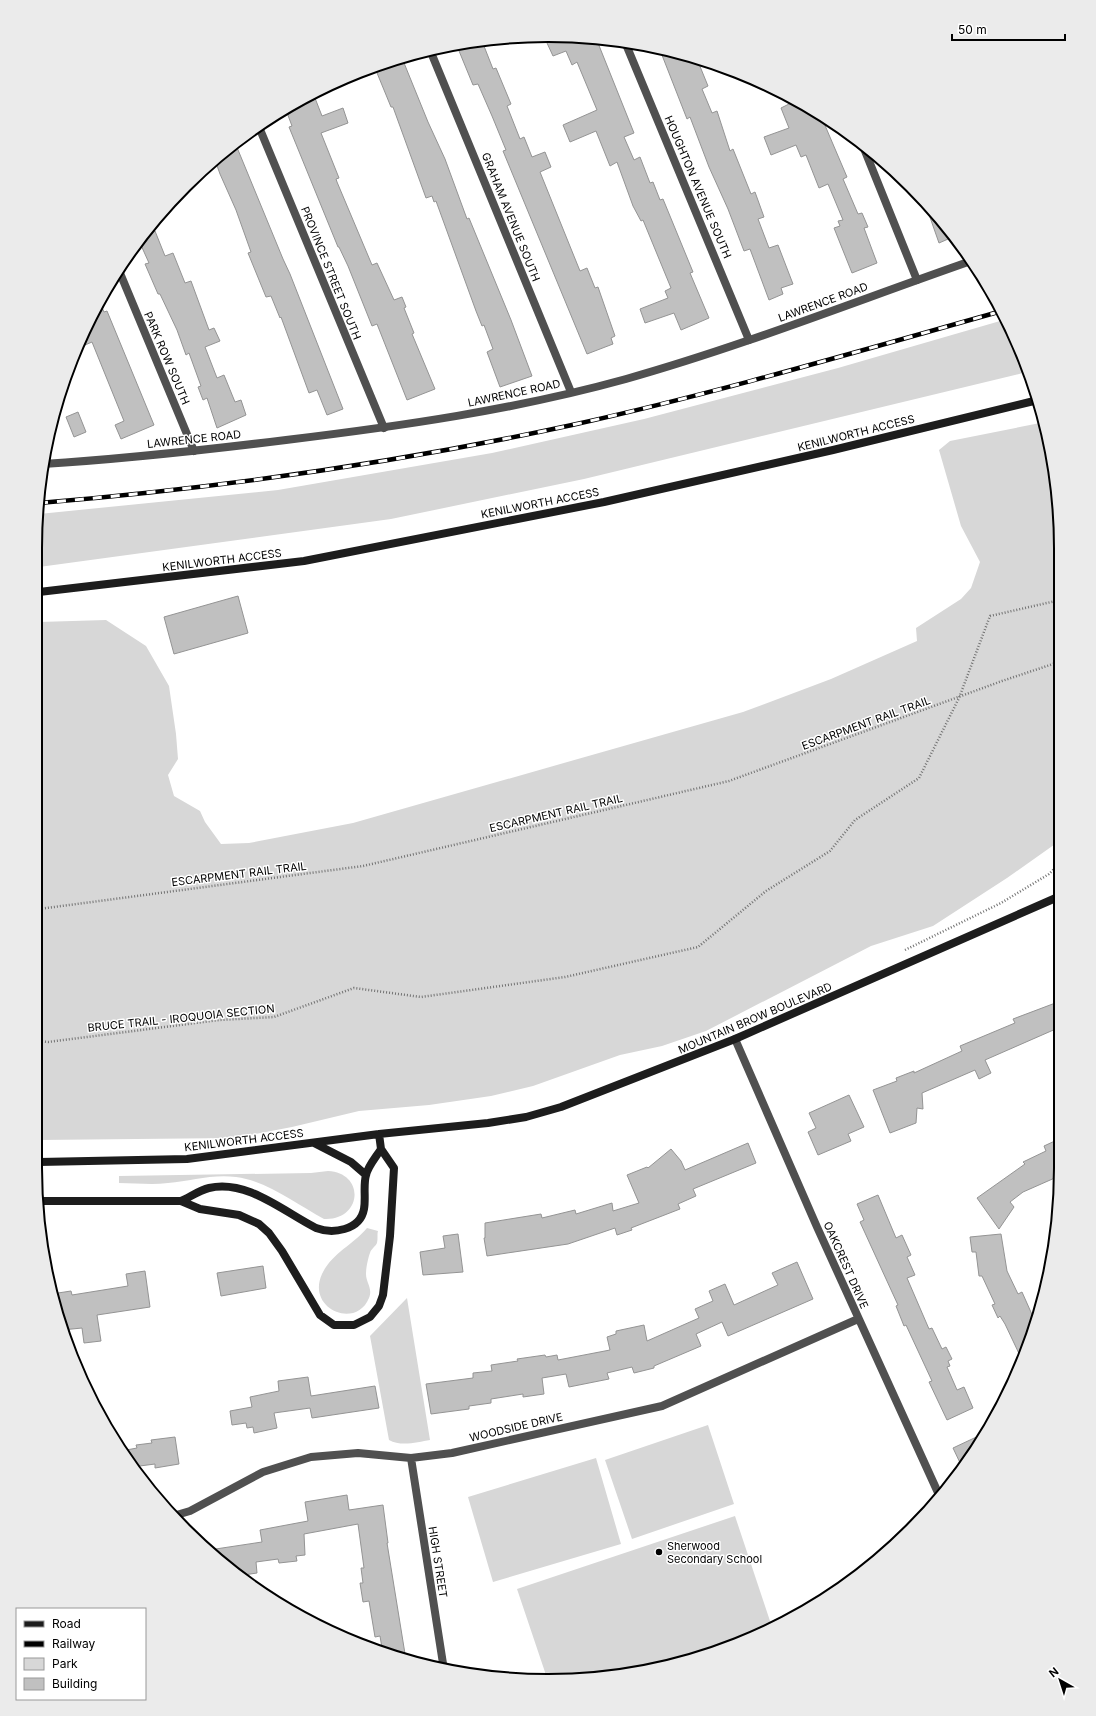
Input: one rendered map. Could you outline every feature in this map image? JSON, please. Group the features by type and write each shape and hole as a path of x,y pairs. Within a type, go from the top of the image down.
{"main road":[{"name":"KENILWORTH ACCESS","path":"42,592 304,561 604,502 834,450 1032,401"},
{"name":"MOUNTAIN BROW BOULEVARD","path":"451,1127 526,1117 560,1107 736,1039 1054,899"},
{"name":"KENILWORTH ACCESS","path":"42,1162 188,1159 379,1134 451,1127"},
{"path":"43,1201 181,1201 200,1209 239,1215 259,1224 269,1233 282,1251 320,1315 334,1325 354,1325 370,1317 379,1306 383,1295 390,1236 394,1168 381,1149 379,1134"},
{"path":"314,1143 351,1162 366,1175"},
{"path":"181,1201 209,1188 222,1187 240,1189 259,1196 316,1228 326,1232 336,1232 350,1227 364,1211 366,1175 381,1149"}],"street":[{"name":"HOUGHTON AVENUE SOUTH","path":"628,48 749,340"},
{"name":"GRAHAM AVENUE SOUTH","path":"432,56 571,392"},
{"name":"PROVINCE STREET SOUTH","path":"261,132 384,428"},
{"path":"867,156 918,280"},
{"name":"LAWRENCE ROAD","path":"49,464 109,460 194,451 384,428 479,413 571,392 693,359 966,263"},
{"name":"PARK ROW SOUTH","path":"121,276 194,451"},
{"name":"OAKCREST DRIVE","path":"736,1039 858,1319 937,1491"},
{"name":"WOODSIDE DRIVE","path":"179,1514 190,1511 263,1472 311,1456 358,1453 411,1458 452,1453 662,1406 858,1319"},
{"name":"HIGH STREET","path":"411,1458 443,1663"}],"path":[{"name":"BRUCE TRAIL - IROQUOIA SECTION","path":"42,1041 48,1042 219,1020 274,1017 354,988 421,997 550,979 698,947 766,891 830,851 855,820 919,778 959,698 990,616 1054,601"},
{"name":"ESCARPMENT RAIL TRAIL","path":"42,909 363,866 729,782 1054,664"},
{"path":"904,951 1001,903 1049,874 1054,869"}],"green space":[{"path":"1000,321 1022,373 584,479 391,519 42,567 43,514 278,490 492,453 644,419 838,368"},
{"path":"1038,423 1050,482 1053,515 1054,845 1007,878 933,926 871,946 706,1031 662,1046 620,1055 533,1086 491,1096 429,1105 359,1111 292,1127 234,1138 42,1140 42,622 106,620 146,646 169,686 178,759 168,775 174,796 200,811 205,822 221,844 249,843 353,823 743,712 831,679 917,641 916,628 961,599 971,588 980,562 961,526 939,450 950,441"},
{"path":"328,1171 340,1174 349,1180 353,1188 354,1196 352,1205 346,1213 337,1218 324,1219 270,1188 248,1179 236,1177 210,1177 162,1184 119,1183 119,1176 311,1173"},
{"path":"367,1228 378,1231 377,1243 371,1252 366,1269 366,1277 370,1288 369,1298 363,1308 354,1313 344,1314 335,1311 326,1305 321,1297 319,1286 322,1274 331,1260"},
{"path":"407,1298 430,1440 404,1444 389,1440 370,1336"},
{"path":"708,1425 734,1504 632,1539 605,1460"},
{"path":"596,1458 621,1544 493,1582 468,1497"},
{"path":"735,1516 771,1623 711,1647 679,1657 614,1670 546,1674 517,1589"}],"building":[{"path":"547,43 599,45 634,133 624,137 634,160 640,157 650,183 653,182 660,200 663,199 693,272 690,273 709,318 681,330 674,313 645,323 640,309 668,298 665,291 671,288 643,220 641,221 633,206 617,162 610,166 596,131 570,142 563,125 597,110 577,62 572,65 566,51 553,56"},
{"path":"484,46 493,69 496,68 511,104 507,106 520,139 524,137 532,157 545,152 551,167 540,172 580,271 587,268 595,288 598,287 615,336 611,338 613,344 587,354 503,151 506,150 492,116 478,84 473,85 459,50"},
{"path":"662,55 700,65 708,86 702,89 712,113 717,111 730,151 733,149 751,194 755,192 764,217 758,219 769,248 778,245 793,284 781,288 783,294 769,300 750,249 744,251 690,117 687,119"},
{"path":"404,63 445,159 467,219 469,218 511,320 532,376 500,387 487,352 493,349 484,325 482,326 476,311 436,201 434,202 432,196 426,198 393,107 391,107 377,72"},
{"path":"315,99 322,116 343,108 348,123 321,133 339,178 336,179 372,265 377,263 394,300 402,297 406,307 404,308 414,333 412,334 435,389 407,400 377,324 372,326 348,266 338,247 289,127 292,126 288,114"},
{"path":"790,104 825,124 847,177 843,179 858,214 862,213 868,227 864,228 877,263 852,273 834,228 840,226 838,221 843,220 828,184 819,188 806,155 801,157 796,145 771,155 764,137 789,128 781,108"},
{"path":"238,149 290,274 343,409 327,415 317,390 309,393 281,317 280,318 271,296 266,297 248,253 251,252 236,210 217,166"},
{"path":"930,216 948,239 939,243"},
{"path":"155,231 165,256 173,253 185,283 191,281 209,330 214,328 220,341 205,347 217,378 224,375 235,402 241,400 246,415 217,428 207,398 203,400 198,387 201,386 189,353 186,355 177,330 160,294 158,294 145,264 149,263 142,247"},
{"path":"102,309 104,312 107,311 154,425 121,439 115,425 124,421 92,342 85,345"},
{"path":"78,412 86,432 74,437 66,417"},
{"path":"238,596 248,633 174,654 164,617"},
{"path":"1054,1004 1054,1030 985,1060 991,1073 979,1079 975,1070 922,1093 923,1109 917,1108 916,1123 890,1133 873,1090 897,1081 896,1078 914,1071 914,1073 962,1051 960,1046 1015,1023 1013,1019"},
{"path":"849,1095 864,1127 848,1134 851,1141 818,1155 808,1132 816,1128 809,1113"},
{"path":"1054,1141 1054,1178 1023,1192 1010,1202 1014,1207 999,1229 977,1198 1025,1164 1023,1162 1046,1151 1044,1146"},
{"path":"748,1143 756,1163 693,1189 696,1196 678,1204 680,1209 631,1228 632,1230 617,1235 615,1228 568,1244 487,1256 484,1238 485,1223 541,1214 542,1218 575,1210 576,1214 612,1203 613,1211 639,1203 627,1175 647,1167 648,1168 671,1149 681,1161 685,1170"},
{"path":"878,1195 896,1238 902,1235 911,1255 907,1257 915,1275 907,1278 929,1329 932,1328 942,1349 946,1347 952,1359 948,1361 950,1366 947,1367 957,1390 964,1387 973,1408 947,1420 929,1382 932,1381 906,1325 904,1326 896,1306 898,1305 860,1222 864,1220 857,1204"},
{"path":"458,1234 463,1272 423,1275 420,1252 445,1248 443,1236"},
{"path":"1001,1234 1007,1271 1018,1294 1022,1292 1032,1315 1019,1353 1005,1324 1000,1316 998,1318 992,1305 995,1304 982,1276 979,1276 976,1252 972,1252 970,1237"},
{"path":"797,1262 813,1299 728,1336 722,1322 696,1334 701,1346 654,1366 654,1368 634,1373 632,1367 607,1373 609,1379 569,1387 566,1374 542,1378 544,1394 523,1397 523,1394 491,1399 491,1403 469,1406 469,1409 431,1414 426,1384 473,1378 473,1373 492,1371 491,1365 518,1361 517,1359 557,1355 558,1360 610,1350 607,1337 616,1334 616,1331 644,1325 647,1341 699,1318 695,1309 713,1301 709,1291 725,1284 734,1305 778,1285 772,1273"},
{"path":"263,1266 266,1288 221,1296 217,1273"},
{"path":"145,1271 150,1307 97,1315 101,1341 84,1343 82,1328 68,1329 58,1293 71,1291 72,1295 128,1286 126,1274"},
{"path":"308,1377 311,1396 375,1386 379,1408 312,1418 310,1408 274,1413 277,1428 254,1433 253,1427 247,1428 246,1423 232,1425 230,1411 252,1407 250,1397 279,1391 278,1381"},
{"path":"175,1437 179,1464 155,1468 155,1464 140,1466 128,1450 137,1448 136,1445 152,1443 151,1440"},
{"path":"976,1437 960,1462 953,1448"},
{"path":"347,1495 349,1510 383,1505 387,1543 405,1653 382,1646 380,1636 375,1637 369,1601 363,1602 360,1583 363,1583 361,1568 364,1568 358,1524 304,1534 305,1555 296,1556 297,1561 279,1563 278,1559 256,1562 257,1573 247,1574 215,1549 262,1542 260,1530 308,1521 305,1502"}],"railway":[{"path":"44,503 173,490 307,473 506,439 626,413 788,371 996,313"}],"place":[{"name":"Sherwood Secondary School","path":"659,1552"}]}
